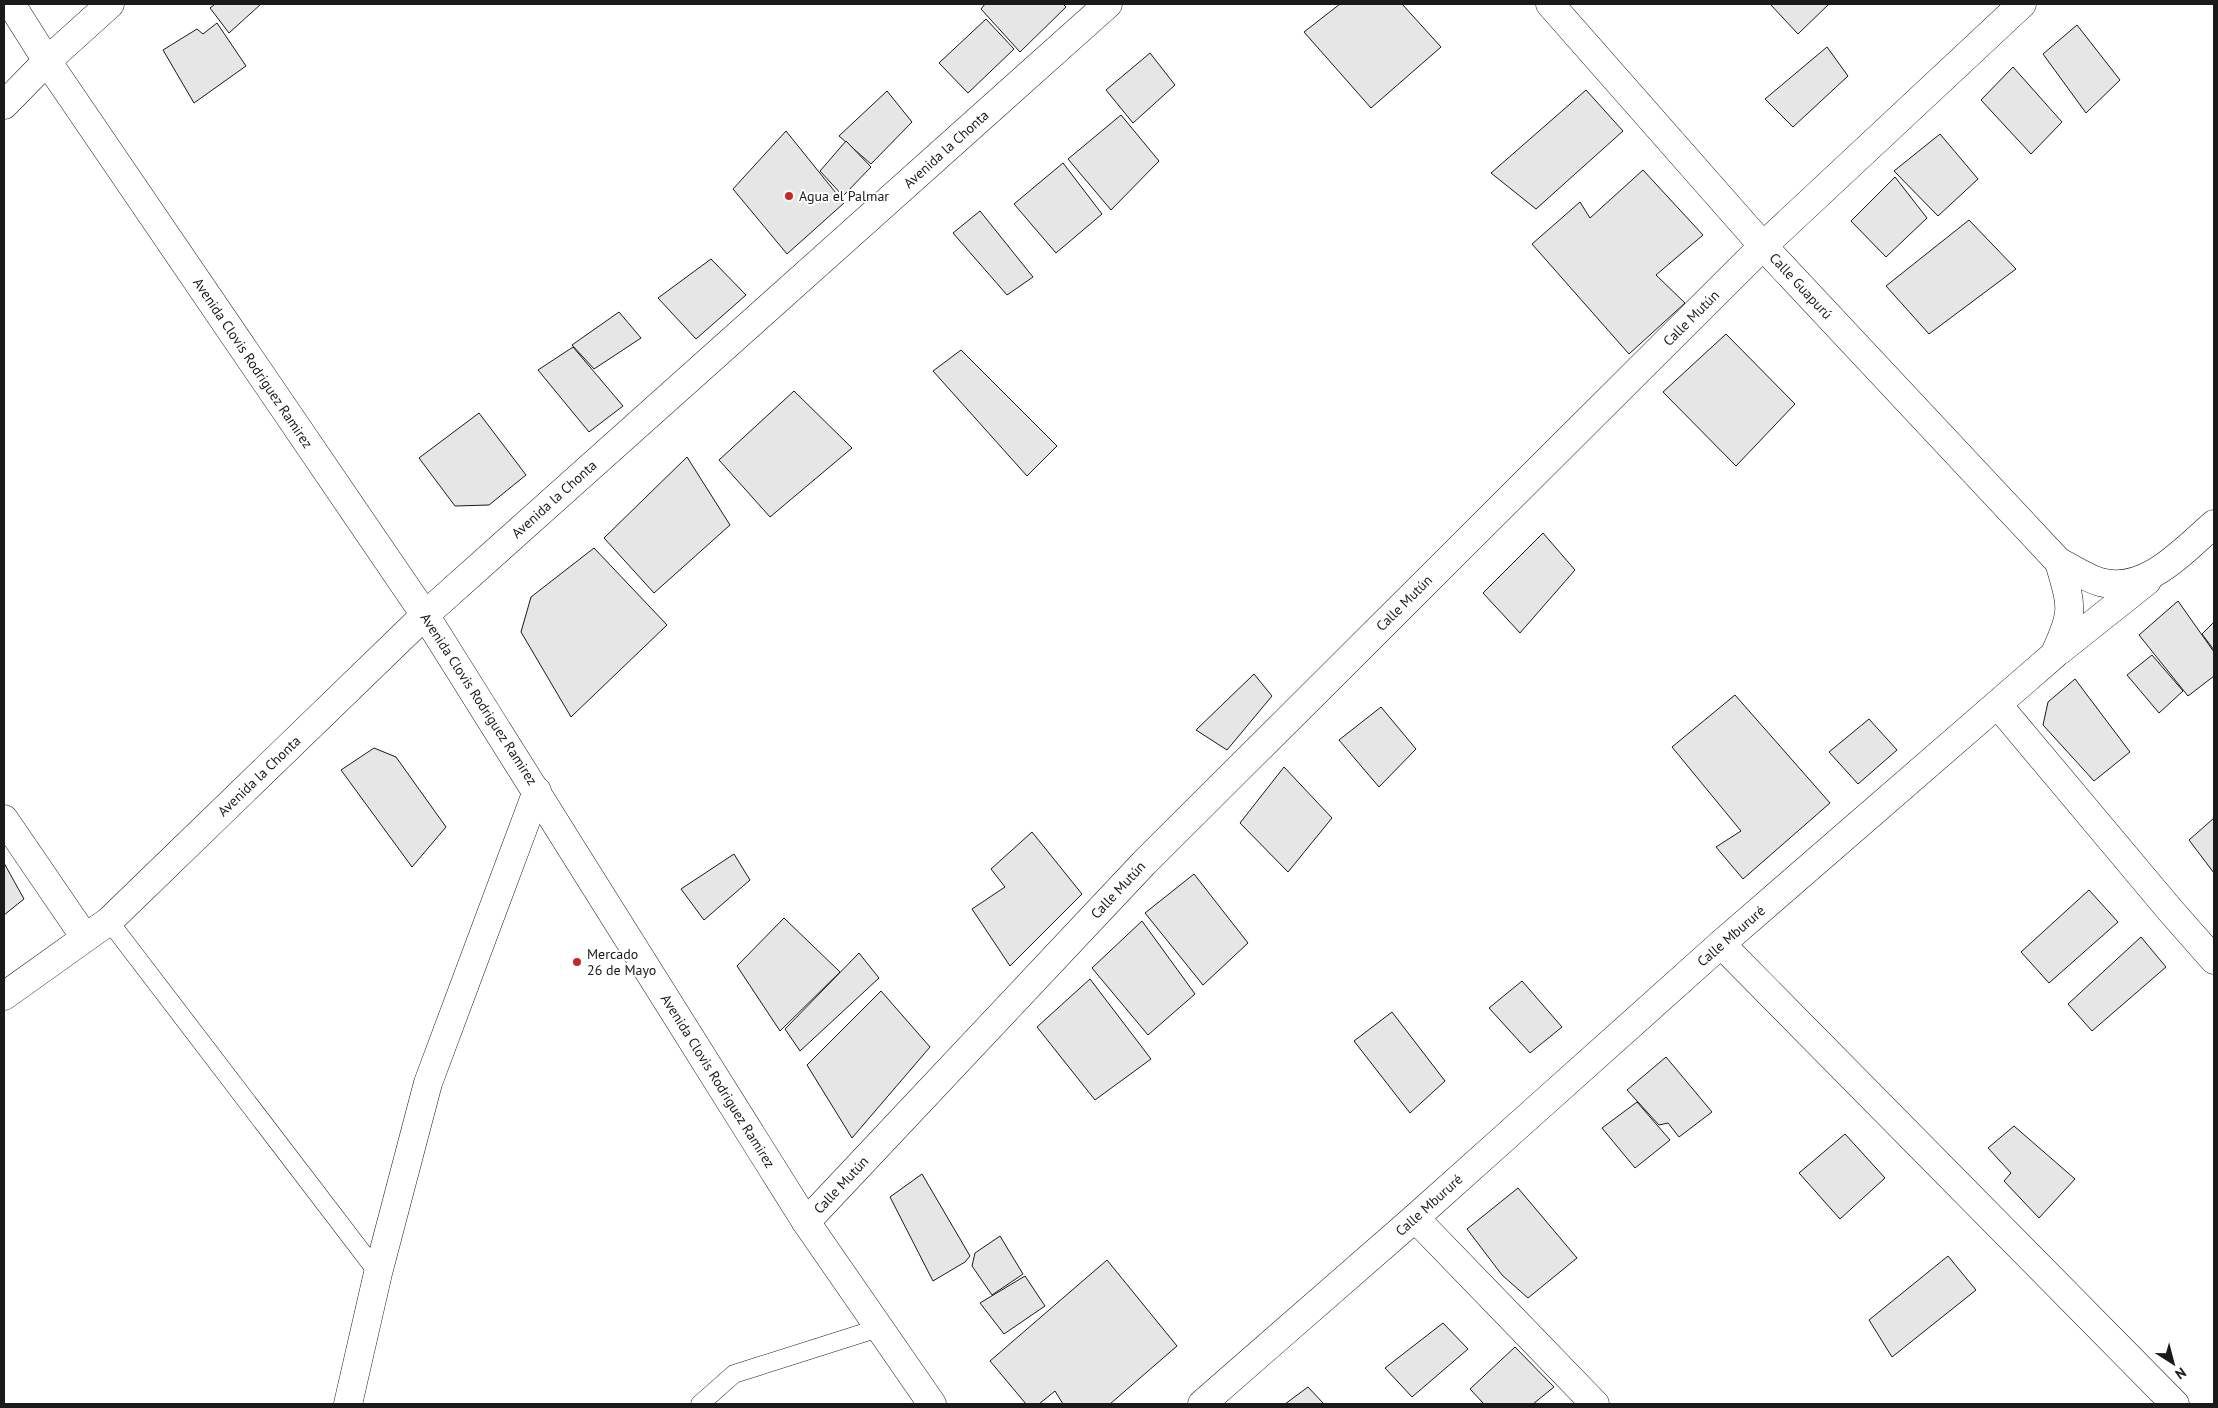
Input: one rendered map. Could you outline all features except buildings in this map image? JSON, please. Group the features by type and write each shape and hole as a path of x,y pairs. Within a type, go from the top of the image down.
{"street":[{"name":"Avenida Clovis Rodriguez Ramirez","path":"11,4 47,61 425,614 806,1222 932,1404"},
{"path":"4,105 47,61 110,4"},
{"name":"Avenida la Chonta","path":"4,996 84,936 110,920 425,614 1108,4"},
{"name":"Calle Guapurú","path":"1550,4 1764,246 2059,562"},
{"name":"Calle Mutún","path":"806,1222 1144,863 1764,246 2022,4"},
{"path":"2054,655 2214,524"},
{"path":"2059,562 2100,582 2122,585 2160,570"},
{"name":"Calle Mbururé","path":"1202,1404 1415,1218 1721,944 2054,655 2069,624 2070,599 2059,562"},
{"path":"1998,705 2214,960"},
{"path":"348,1404 378,1273 428,1083 537,791"},
{"path":"4,819 84,936"},
{"path":"1721,944 2175,1404"},
{"path":"1415,1218 1596,1404"}],"lane":[{"path":"110,920 378,1273"},
{"path":"700,1404 734,1374 879,1328"}],"place":[{"name":"Agua el Palmar","path":"789,196"},
{"name":"Mercado 26 de Mayo","path":"577,962"}]}
